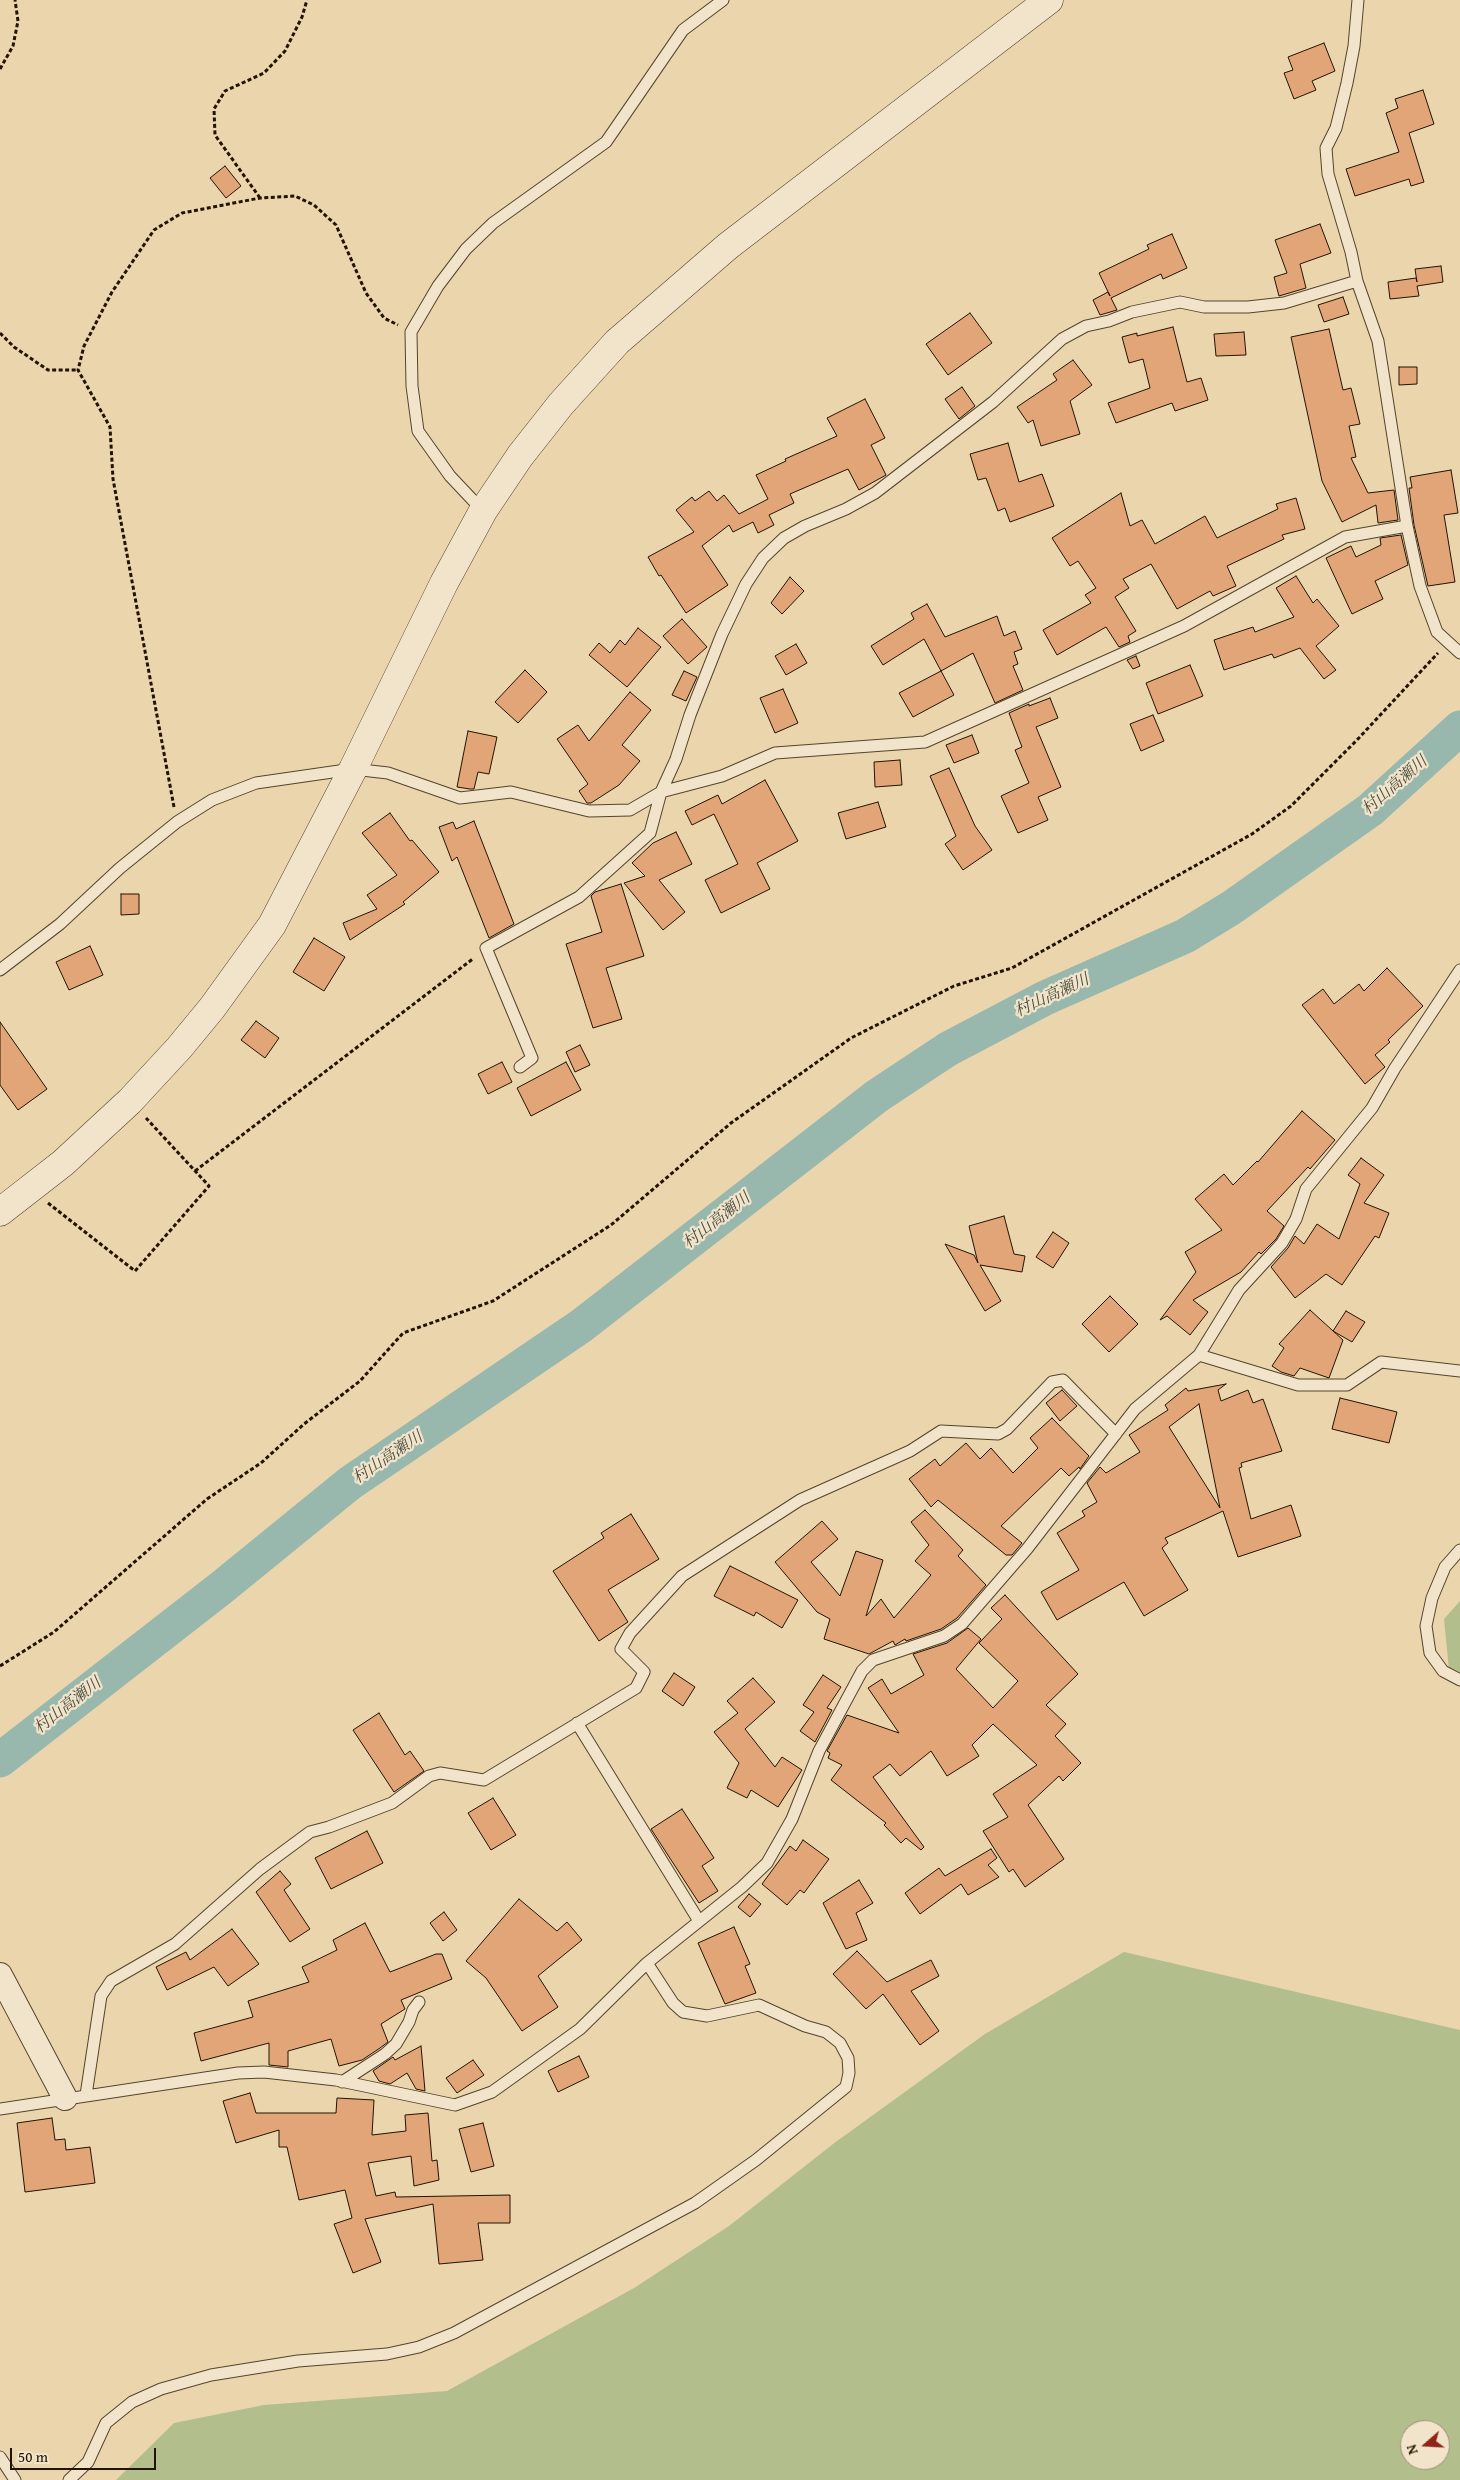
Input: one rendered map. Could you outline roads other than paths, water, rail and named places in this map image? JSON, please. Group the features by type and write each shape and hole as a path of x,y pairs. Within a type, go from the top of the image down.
{"street":[{"path":"0,1212 63,1163 130,1101 179,1048 212,1008 272,925 353,769 444,583 483,511 520,456 561,404 617,342 728,246 1049,0"},
{"path":"0,1975 76,2096"}],"lane":[{"path":"483,511 450,476 418,431 412,386 411,332 438,286 466,249 492,223 606,142 683,30 723,0"},
{"path":"1358,0 1354,46 1347,83 1336,128 1326,148 1328,174 1351,252 1357,281 1378,341 1407,526 1420,586 1430,619 1437,632 1459,652"},
{"path":"520,1067 532,1058 486,948 579,897 650,833 661,792 676,759 690,715 722,634 746,584 763,558 784,538 805,526 846,510 875,493 993,402 1062,339 1086,326 1109,322 1132,312 1180,302 1204,307 1248,307 1284,303 1357,281"},
{"path":"0,970 60,924 120,868 176,822 212,800 256,783 353,769 388,773 460,798 511,792 590,811 630,810 661,792 722,776 775,753 925,742 1184,626 1345,537 1407,526"},
{"path":"0,2109 238,2073 264,2072 342,2082 455,2105 474,2100 500,2087 580,2029 647,1963 742,1887 767,1863 792,1819 819,1751 862,1671 873,1660 944,1636 962,1624 1027,1549 1135,1408 1199,1355 1239,1290 1282,1242 1296,1220 1306,1189 1372,1108 1460,970"},
{"path":"1199,1355 1298,1385 1348,1385 1381,1362 1460,1371"},
{"path":"76,2096 101,1996 111,1981 175,1944 260,1869 310,1832 329,1827 392,1803 429,1776 440,1773 484,1780 636,1688 644,1672 621,1649 630,1633 682,1576 800,1500 910,1451 941,1430 998,1434 1007,1429 1052,1382 1063,1380 1116,1434"},
{"path":"1460,1550 1445,1566 1432,1598 1426,1626 1430,1653 1443,1671 1460,1680"},
{"path":"577,1723 698,1921"},
{"path":"69,2480 88,2462 106,2423 132,2402 161,2389 211,2375 298,2361 387,2354 418,2347 454,2333 695,2203 756,2160 846,2087 849,2073 848,2058 840,2043 826,2032 805,2026 759,2005 747,2005 714,2015 683,2012 673,2003 647,1963"},
{"path":"342,2082 385,2054 396,2044 409,2022 412,2010 419,2002"},
{"path":"0,2457 15,2480"}],"waterway":[{"name":"村山高瀬川","path":"0,1760 221,1588 350,1483 581,1326 877,1096 948,1049 1045,998 1185,936 1231,908 1370,810 1460,728"}]}
